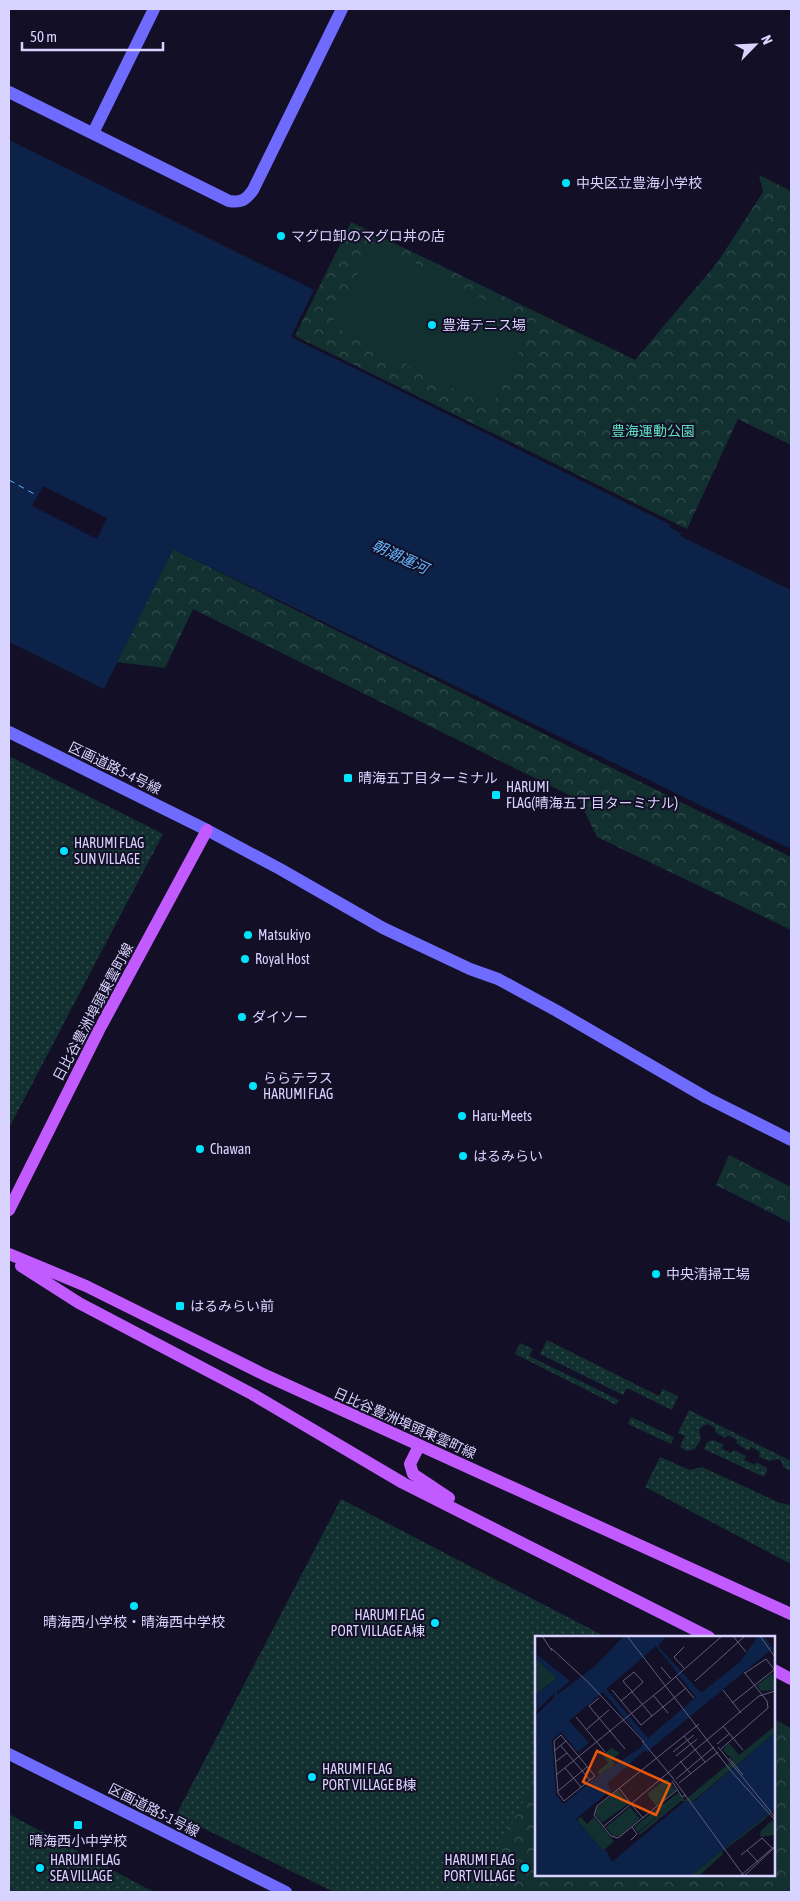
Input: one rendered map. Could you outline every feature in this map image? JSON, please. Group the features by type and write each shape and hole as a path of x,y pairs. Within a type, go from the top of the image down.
{"main road":[{"name":"日比谷豊洲埠頭東雲町線","path":"9,1210 99,1030 207,830"},
{"name":"日比谷豊洲埠頭東雲町線","path":"9,1256 86,1286 265,1375 791,1614"},
{"name":"日比谷豊洲埠頭東雲町線","path":"9,1256 79,1303 252,1394 403,1482 707,1636"},
{"path":"419,1446 410,1464 413,1474 490,1526"},
{"path":"775,1671 791,1679"}],"street":[{"path":"93,133 154,9"},
{"path":"9,92 229,201 244,201 253,190 342,9"},
{"name":"区画道路5-4号線","path":"9,732 207,830 383,928 470,969 498,979 557,1010 707,1098 791,1140"},
{"name":"区画道路5-1号線","path":"9,1754 286,1892"}],"green space":[{"name":"豊海運動公園","path":"759,175 791,191 791,445 738,419 687,529 295,336 351,222 635,360 717,263 763,192"},
{"name":"豊海テニス場","path":"374,242 533,325 491,408 331,325"},
{"path":"173,549 791,857 791,930 597,837 579,800 193,609 165,668 117,662"},
{"path":"9,756 163,834 9,1128"},
{"path":"729,1155 791,1187 791,1223 716,1185"},
{"path":"547,1340 659,1396 663,1389 678,1396 672,1410 627,1388 623,1395 540,1354"},
{"path":"520,1343 533,1349 529,1356 619,1400 616,1405 515,1354"},
{"path":"689,1410 791,1461 790,1471 783,1467 782,1462 778,1459 769,1461 759,1457 760,1452 751,1447 749,1451 736,1443 737,1440 728,1435 725,1438 715,1432 715,1428 708,1424 699,1430 701,1439 695,1449 687,1451 680,1447 685,1436 678,1433"},
{"path":"631,1417 674,1437 671,1444 628,1424"},
{"path":"713,1440 724,1445 721,1448 731,1453 734,1450 746,1456 744,1460 755,1465 756,1462 767,1468 764,1477 704,1449 707,1442"},
{"path":"660,1457 690,1470 702,1467 780,1503 791,1505 791,1564 645,1487"},
{"path":"341,1499 604,1636 535,1636 535,1794 476,1892 334,1892 176,1815"},
{"path":"775,1720 791,1728 791,1892 476,1892 535,1779 535,1876 775,1876"},
{"path":"9,1814 146,1888 155,1892 9,1892"}],"water":[{"name":"朝潮運河","path":"9,140 314,290 291,337 669,524 670,527 681,533 680,536 791,590 791,849 173,549 104,689 9,642"}],"pier":[{"path":"43,486 107,518 97,539 32,506"}],"ferry route":[{"path":"9,480 38,496"}],"place":[{"name":"中央区立豊海小学校","path":"566,183"},
{"name":"マグロ卸のマグロ丼の店","path":"281,236"},
{"name":"豊海テニス場","path":"432,325"},
{"name":"晴海五丁目ターミナル","path":"348,778"},
{"name":"HARUMI FLAG(晴海五丁目ターミナル)","path":"496,795"},
{"name":"HARUMI FLAG SUN VILLAGE","path":"64,851"},
{"name":"Matsukiyo","path":"248,935"},
{"name":"Royal Host","path":"245,959"},
{"name":"ダイソー","path":"242,1017"},
{"name":"ららテラス HARUMI FLAG","path":"253,1086"},
{"name":"Haru-Meets","path":"462,1116"},
{"name":"Chawan","path":"200,1149"},
{"name":"はるみらい","path":"463,1156"},
{"name":"中央清掃工場","path":"656,1274"},
{"name":"はるみらい前","path":"180,1306"},
{"name":"晴海西小学校・晴海西中学校","path":"134,1606"},
{"name":"HARUMI FLAG PORT VILLAGE A棟","path":"435,1623"},
{"name":"HARUMI FLAG PORT VILLAGE B棟","path":"312,1777"},
{"name":"晴海西小中学校","path":"78,1825"},
{"name":"HARUMI FLAG SEA VILLAGE","path":"40,1868"},
{"name":"HARUMI FLAG PORT VILLAGE","path":"525,1868"}]}
